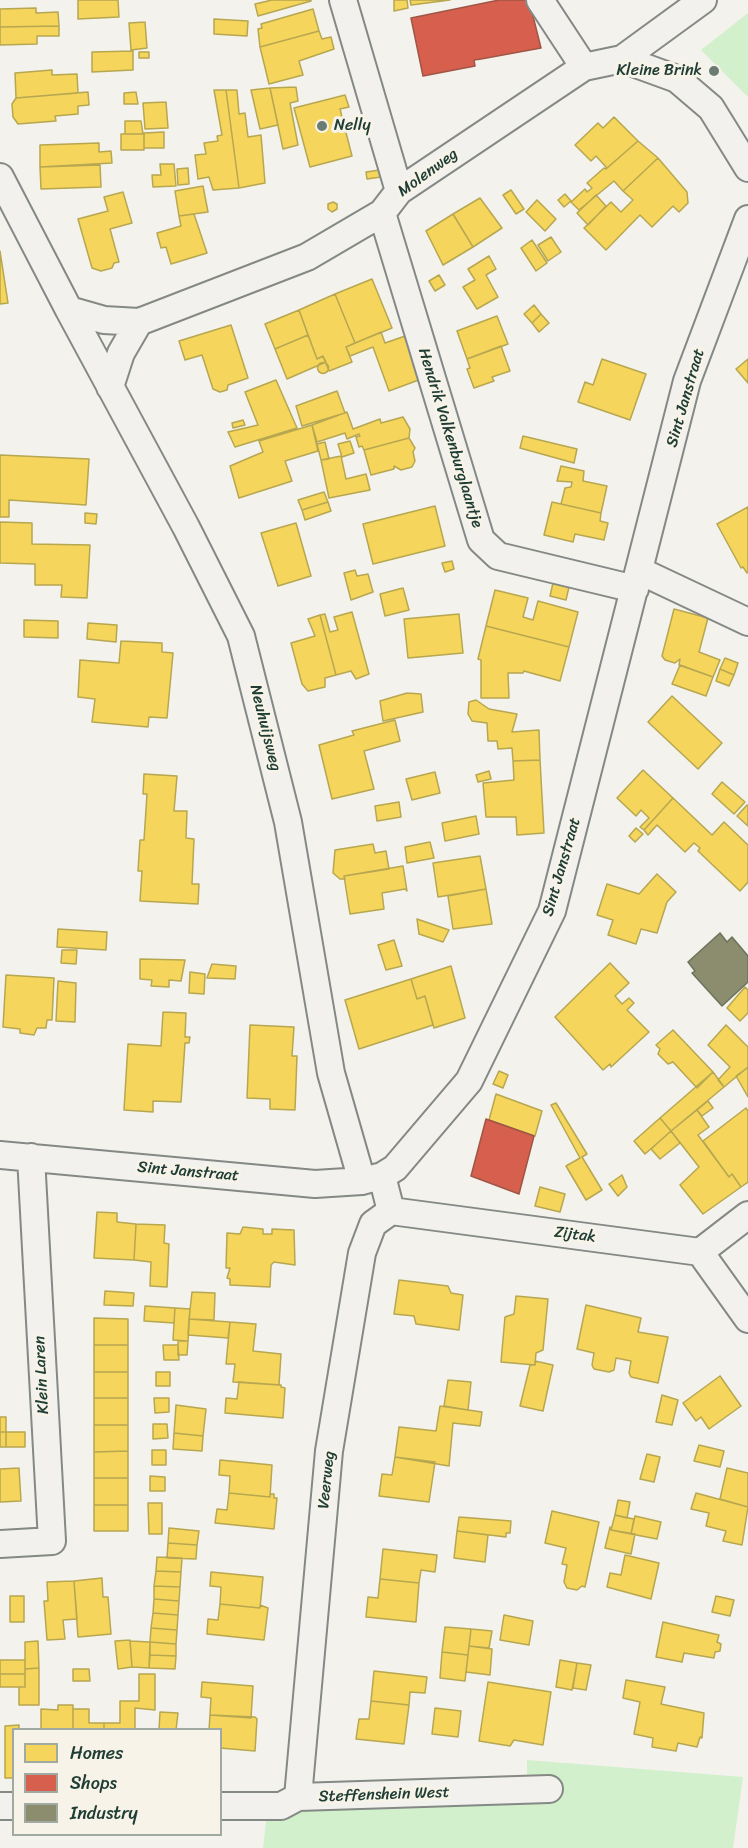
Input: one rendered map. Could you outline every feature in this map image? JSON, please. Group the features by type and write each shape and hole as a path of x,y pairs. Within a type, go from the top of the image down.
{"street":[{"path":"343,0 399,191"},
{"path":"540,0 584,67"},
{"name":"Molenweg","path":"69,310 104,320 140,322 307,257 382,213 399,191 584,67 622,59 704,0"},
{"path":"622,59 676,79 711,108 748,168"},
{"path":"0,177 69,310"},
{"name":"Hendrik Valkenburglaantje","path":"382,213 481,540 498,556 638,580 748,622"},
{"name":"Sint Janstraat","path":"0,1155 315,1184 372,1179 394,1167 469,1081 552,911 687,381 748,219"},
{"name":"Neuhuijsweg","path":"69,310 186,527 241,636 288,822 331,1073 372,1179"},
{"path":"110,387 121,353 140,322"},
{"name":"Klein Laren","path":"0,1544 52,1541 31,1157"},
{"path":"372,1179 391,1211"},
{"name":"Zijtak","path":"391,1211 700,1252"},
{"name":"Veerweg","path":"286,1811 329,1451 362,1253 373,1224 391,1211"},
{"path":"748,1215 700,1252 748,1319"},
{"name":"Steffenshein West","path":"222,1806 286,1811 549,1790"}],"green space":[{"path":"748,13 748,97 701,50"},
{"path":"527,1760 743,1777 733,1848 263,1848 267,1813 381,1804 527,1797"}],"building: Homes":[{"path":"78,0 118,0 119,17 78,19"},
{"path":"272,0 311,1 258,16 255,4"},
{"path":"394,0 407,0 408,8 394,11"},
{"path":"410,0 450,0 411,5"},
{"path":"36,8 36,13 58,12 59,26 0,27 0,9"},
{"path":"313,9 319,31 260,47 258,29 262,28 261,24"},
{"path":"214,19 248,21 247,36 214,34"},
{"path":"145,22 147,48 131,50 129,23"},
{"path":"59,26 59,36 37,36 37,44 0,45 0,27"},
{"path":"319,31 322,39 331,37 334,49 299,61 303,75 269,84 260,47"},
{"path":"133,51 133,70 92,72 92,52"},
{"path":"139,52 149,52 149,58 139,58"},
{"path":"52,70 52,75 77,74 78,93 16,98 15,73"},
{"path":"296,87 298,101 290,103 298,145 283,149 270,88"},
{"path":"270,88 278,125 260,129 251,90"},
{"path":"214,90 226,90 239,188 213,190 209,177 198,179 195,155 206,154 204,143 218,141 217,136 222,135"},
{"path":"226,90 237,90 239,114 245,113 248,137 261,135 265,183 239,188"},
{"path":"88,92 89,105 78,106 78,114 55,116 56,121 18,124 13,117 12,104 16,98"},
{"path":"136,92 138,104 124,104 124,93"},
{"name":"Nelly","path":"345,95 349,107 340,109 352,156 310,167 294,108"},
{"path":"166,102 168,128 145,129 143,103"},
{"path":"614,117 638,141 607,168 596,156 591,161 575,145 598,123 603,128"},
{"path":"125,121 141,121 143,134 125,134"},
{"path":"164,132 164,148 144,148 144,133"},
{"path":"121,134 144,134 144,150 121,150"},
{"path":"638,141 658,158 623,191 614,181 579,210 571,202 585,189 587,192 592,188 587,183"},
{"path":"99,143 99,152 111,151 112,163 40,167 40,145"},
{"path":"658,158 687,192 688,203 679,212 673,206 652,227 640,215 606,250 584,228 611,202 621,212 633,200 623,191"},
{"path":"160,164 174,164 176,186 153,187 152,175 161,175"},
{"path":"100,165 101,187 41,189 40,167"},
{"path":"188,168 189,184 178,185 177,169"},
{"path":"380,170 381,177 367,179 366,172"},
{"path":"203,186 208,212 179,216 175,191"},
{"path":"511,190 524,209 516,214 503,195"},
{"path":"123,192 132,223 110,229 119,262 114,263 112,268 101,271 92,268 78,219 108,211 104,197"},
{"path":"565,194 571,201 564,207 558,200"},
{"path":"596,195 606,206 588,225 577,213"},
{"path":"480,198 502,228 473,247 453,214"},
{"path":"537,200 556,219 545,231 526,212"},
{"path":"333,202 337,204 337,209 332,212 328,209 328,204"},
{"path":"194,214 207,253 171,264 166,247 161,248 157,233 181,226 179,216"},
{"path":"453,214 473,247 443,265 426,231"},
{"path":"551,237 561,252 548,261 538,245"},
{"path":"532,240 547,263 536,271 521,248"},
{"path":"0,251 8,303 0,304"},
{"path":"489,256 496,269 486,275 498,297 477,309 463,287 475,280 468,269"},
{"path":"439,275 445,285 435,291 429,281"},
{"path":"372,279 392,328 355,343 335,294"},
{"path":"335,294 355,343 346,347 352,362 329,371 323,356 317,359 299,310"},
{"path":"534,305 541,314 532,323 524,314"},
{"path":"299,310 308,335 275,349 265,324"},
{"path":"541,314 549,323 539,332 532,323"},
{"path":"497,316 508,344 467,359 457,331"},
{"path":"231,325 248,378 228,385 227,390 220,392 213,389 202,355 185,360 179,341"},
{"path":"381,332 385,343 408,335 424,378 389,391 373,347 350,356 346,347"},
{"path":"308,335 317,359 323,356 326,362 287,379 275,349"},
{"path":"501,346 510,371 492,377 494,381 474,388 467,369 470,368 467,359"},
{"path":"602,359 646,374 630,420 578,402 585,382 593,385"},
{"path":"748,359 748,383 736,369"},
{"path":"323,363 327,364 327,372 323,373 319,372 318,368 319,364"},
{"path":"276,380 297,428 235,447 228,432 258,425 245,392"},
{"path":"337,391 345,413 302,426 296,406"},
{"path":"347,412 353,429 380,419 381,423 403,417 410,429 409,438 364,450 362,446 359,447 356,437 360,436 359,434 347,439 345,433 317,442 312,425"},
{"path":"243,420 245,425 233,428 232,423"},
{"path":"312,425 318,451 285,461 292,481 239,498 230,466 263,452 259,441"},
{"path":"523,436 577,449 574,463 520,448"},
{"path":"409,438 415,448 413,452 415,461 412,467 401,470 394,466 394,469 371,475 364,450"},
{"path":"350,441 354,453 342,457 338,444"},
{"path":"325,442 329,459 321,460 317,444"},
{"path":"0,455 89,459 86,505 9,500 9,517 0,517"},
{"path":"341,456 346,479 366,474 370,490 329,498 321,460"},
{"path":"561,466 584,471 583,481 607,486 601,513 561,504 565,488 571,487 572,482 557,481"},
{"path":"324,492 328,502 302,510 298,500"},
{"path":"328,502 331,511 305,520 302,510"},
{"path":"552,502 601,513 600,521 608,523 604,540 575,534 573,542 544,535"},
{"path":"435,506 445,546 373,564 363,524"},
{"path":"748,507 747,573 743,567 741,568 717,524"},
{"path":"85,513 97,514 96,524 85,523"},
{"path":"0,522 32,523 32,544 90,545 87,598 61,597 62,585 35,585 35,564 0,563"},
{"path":"296,523 311,576 278,586 261,533"},
{"path":"452,561 454,569 445,572 442,563"},
{"path":"355,570 357,576 368,574 373,592 351,600 344,573"},
{"path":"553,583 569,587 566,600 550,596"},
{"path":"403,588 409,610 385,616 380,594"},
{"path":"495,590 528,598 523,617 533,620 538,601 578,612 569,647 486,626"},
{"path":"674,609 708,618 699,652 720,660 713,677 679,665 680,659 675,663 665,660 662,656"},
{"path":"352,612 369,674 356,679 351,671 336,675 320,615 325,614 330,632 338,630 334,617"},
{"path":"459,614 463,653 408,658 404,619"},
{"path":"320,615 336,675 325,678 325,687 308,691 302,684 291,643 315,636 308,619"},
{"path":"24,620 58,621 58,638 24,637"},
{"path":"88,623 117,625 116,642 87,639"},
{"path":"486,626 569,647 560,681 524,671 523,673 508,673 509,698 481,698 481,660 478,659"},
{"path":"121,641 162,643 162,652 173,653 167,718 149,717 148,727 92,722 95,699 78,697 80,660 119,663"},
{"path":"725,658 738,663 734,675 720,669"},
{"path":"680,665 713,677 706,696 672,684"},
{"path":"720,669 734,675 729,686 716,681"},
{"path":"407,693 421,694 423,712 383,721 380,701"},
{"path":"672,696 722,743 698,769 648,722"},
{"path":"476,700 489,709 517,714 512,732 539,730 540,760 513,761 512,748 498,749 497,741 488,741 487,723 472,721 468,714 469,702"},
{"path":"395,720 400,741 364,751 374,789 332,799 319,745 354,735 352,731"},
{"path":"540,760 544,833 517,835 516,817 486,817 483,783 514,780 513,761"},
{"path":"643,770 673,798 644,830 640,827 649,818 641,810 636,816 617,798"},
{"path":"489,771 491,779 478,782 476,775"},
{"path":"435,772 440,793 412,800 406,779"},
{"path":"144,774 177,776 174,811 187,811 186,838 194,839 192,884 199,884 198,904 140,901 142,871 138,871 140,840 144,840 147,794 143,794"},
{"path":"722,782 745,802 734,814 712,794"},
{"path":"673,798 712,835 724,822 748,845 748,882 740,891 698,851 700,848 694,843 685,852 657,825 648,835 644,830"},
{"path":"399,802 401,817 377,821 375,806"},
{"path":"748,806 748,826 737,816"},
{"path":"476,816 479,834 445,841 442,823"},
{"path":"636,828 643,834 635,842 629,836"},
{"path":"430,842 434,858 407,863 405,847"},
{"path":"373,844 375,853 386,851 389,869 344,876 345,879 340,879 333,873 335,850"},
{"path":"480,856 486,889 438,897 433,863"},
{"path":"403,866 407,891 405,889 382,893 384,909 350,914 344,876"},
{"path":"657,874 676,892 667,902 657,933 641,929 636,944 608,935 613,920 597,915 607,884 639,894"},
{"path":"486,889 492,924 453,929 448,896"},
{"path":"417,919 449,930 443,942 419,934"},
{"path":"58,929 107,932 106,950 57,947"},
{"path":"394,940 402,966 386,970 378,945"},
{"path":"62,950 77,950 76,964 61,963"},
{"path":"140,959 185,960 181,981 169,980 169,987 151,986 152,980 140,979"},
{"path":"610,963 629,983 615,996 622,1004 629,998 634,1003 627,1010 649,1032 611,1067 610,1064 603,1070 555,1017"},
{"path":"212,964 236,966 235,979 207,978"},
{"path":"451,966 465,1018 434,1028 425,996 417,999 411,979"},
{"path":"190,972 205,974 204,994 189,993"},
{"path":"6,975 54,978 52,1020 47,1020 46,1028 37,1028 34,1035 20,1033 20,1029 3,1027"},
{"path":"411,979 417,999 425,996 433,1025 359,1049 345,1000"},
{"path":"58,981 76,983 75,1022 56,1021"},
{"path":"745,987 748,990 748,1013 740,1021 727,1008"},
{"path":"163,1012 186,1013 185,1037 190,1037 189,1043 185,1043 181,1102 153,1101 153,1112 124,1110 128,1044 161,1046"},
{"path":"250,1025 294,1027 292,1056 297,1056 295,1110 270,1109 270,1099 247,1098"},
{"path":"726,1025 748,1047 748,1067 724,1087 718,1080 730,1067 708,1045"},
{"path":"673,1030 713,1072 697,1088 673,1062 668,1064 658,1054 660,1049 656,1045"},
{"path":"747,1068 748,1070 748,1097 736,1076"},
{"path":"499,1071 508,1075 503,1088 493,1084"},
{"path":"713,1072 724,1087 671,1131 660,1118"},
{"path":"496,1094 542,1111 535,1136 489,1120"},
{"path":"708,1101 713,1108 702,1116 697,1110"},
{"path":"556,1103 587,1154 582,1157 602,1190 586,1200 566,1166 580,1158 551,1105"},
{"path":"746,1108 748,1111 748,1182 741,1187 732,1174 729,1177 703,1141"},
{"path":"697,1110 709,1127 698,1135 729,1177 732,1174 741,1187 703,1214 680,1185 699,1167 671,1131"},
{"path":"660,1118 671,1131 645,1154 634,1141"},
{"path":"671,1131 680,1143 660,1159 651,1149"},
{"path":"622,1175 627,1187 618,1196 609,1184"},
{"path":"540,1187 565,1194 560,1212 535,1206"},
{"path":"97,1212 117,1213 117,1222 136,1224 134,1260 94,1258"},
{"path":"136,1224 165,1225 164,1243 169,1244 167,1287 150,1286 151,1262 134,1260"},
{"path":"243,1227 263,1229 263,1234 272,1234 272,1229 294,1230 295,1265 274,1262 271,1265 270,1287 230,1285 230,1279 227,1278 230,1268 226,1268 227,1233 240,1234"},
{"path":"399,1280 448,1286 451,1293 463,1295 459,1330 416,1324 414,1316 394,1314"},
{"path":"105,1291 134,1293 133,1306 104,1305"},
{"path":"192,1292 215,1293 214,1320 189,1319"},
{"path":"516,1296 548,1299 543,1350 536,1353 535,1365 501,1362 505,1317 514,1314"},
{"path":"586,1305 641,1318 638,1332 668,1337 658,1383 631,1377 629,1373 631,1361 616,1358 614,1370 609,1372 594,1369 592,1365 594,1353 577,1349"},
{"path":"145,1306 175,1308 174,1323 144,1321"},
{"path":"175,1308 190,1309 188,1341 173,1340"},
{"path":"94,1318 128,1319 128,1345 94,1345"},
{"path":"189,1319 230,1322 228,1338 188,1335"},
{"path":"230,1322 256,1324 253,1351 281,1354 279,1385 233,1382 235,1364 226,1364"},
{"path":"178,1341 188,1341 187,1355 178,1355"},
{"path":"94,1345 128,1345 128,1372 94,1372"},
{"path":"163,1345 178,1345 179,1360 164,1360"},
{"path":"535,1361 553,1365 543,1411 520,1406 530,1365 535,1365"},
{"path":"94,1372 128,1372 128,1398 94,1398"},
{"path":"156,1372 170,1372 170,1386 156,1386"},
{"path":"720,1376 741,1406 709,1429 701,1417 696,1421 683,1403"},
{"path":"448,1380 471,1382 468,1410 444,1406"},
{"path":"239,1382 281,1385 285,1388 283,1418 225,1413 226,1398 237,1399"},
{"path":"662,1395 678,1400 672,1425 656,1422"},
{"path":"94,1398 128,1398 128,1425 94,1425"},
{"path":"154,1398 169,1398 169,1412 155,1413"},
{"path":"176,1405 206,1409 203,1436 174,1433"},
{"path":"440,1406 482,1412 480,1426 453,1423 449,1466 395,1457 399,1427 436,1431"},
{"path":"0,1417 6,1417 6,1432 0,1432"},
{"path":"153,1424 167,1424 168,1438 153,1439"},
{"path":"94,1425 128,1425 128,1451 94,1452"},
{"path":"0,1432 6,1432 6,1447 0,1447"},
{"path":"6,1432 25,1432 25,1447 6,1447"},
{"path":"174,1433 203,1436 202,1451 173,1449"},
{"path":"699,1445 724,1451 720,1467 694,1461"},
{"path":"152,1450 166,1450 166,1465 152,1465"},
{"path":"128,1451 128,1478 94,1478 94,1452"},
{"path":"647,1454 660,1457 654,1482 640,1479"},
{"path":"395,1457 435,1462 429,1502 379,1496 382,1474 392,1475"},
{"path":"220,1460 272,1465 270,1497 229,1493 230,1476 219,1475"},
{"path":"19,1468 21,1501 0,1502 0,1469"},
{"path":"727,1468 748,1473 748,1507 720,1499"},
{"path":"150,1476 165,1477 165,1491 150,1491"},
{"path":"94,1478 128,1478 128,1505 94,1505"},
{"path":"229,1493 270,1497 270,1494 274,1494 274,1498 277,1498 274,1529 215,1523 217,1509 227,1510"},
{"path":"696,1493 748,1507 742,1545 723,1541 726,1531 706,1526 709,1513 691,1509"},
{"path":"618,1500 630,1502 627,1518 615,1515"},
{"path":"148,1503 162,1503 162,1534 149,1534"},
{"path":"94,1505 128,1505 128,1531 94,1531"},
{"path":"552,1511 599,1522 585,1587 582,1586 577,1590 567,1588 564,1582 567,1565 562,1564 566,1548 545,1543"},
{"path":"615,1515 634,1519 631,1534 611,1530"},
{"path":"635,1516 661,1522 657,1539 631,1534"},
{"path":"459,1517 511,1521 510,1533 506,1533 506,1537 457,1531"},
{"path":"610,1527 611,1530 635,1534 631,1554 605,1548"},
{"path":"169,1528 199,1531 197,1545 168,1543"},
{"path":"457,1531 488,1535 485,1562 454,1558"},
{"path":"168,1543 197,1545 196,1559 167,1558"},
{"path":"383,1549 437,1555 435,1572 421,1570 419,1583 380,1579"},
{"path":"625,1555 659,1563 651,1599 607,1587 610,1573 621,1575"},
{"path":"157,1557 182,1558 181,1572 156,1571"},
{"path":"156,1571 181,1572 180,1587 154,1586"},
{"path":"211,1572 263,1577 260,1608 220,1604 221,1587 210,1586"},
{"path":"102,1578 103,1597 108,1597 111,1634 78,1637 74,1581"},
{"path":"380,1579 419,1583 416,1622 366,1617 368,1597 378,1598"},
{"path":"74,1581 77,1619 63,1620 65,1639 47,1640 44,1601 48,1601 47,1582"},
{"path":"154,1586 180,1587 179,1601 154,1599"},
{"path":"10,1596 24,1596 24,1622 10,1622"},
{"path":"716,1596 734,1600 730,1616 712,1612"},
{"path":"154,1599 179,1601 178,1615 153,1613"},
{"path":"220,1604 260,1608 260,1605 268,1608 264,1640 207,1634 208,1619 218,1620"},
{"path":"153,1613 178,1615 177,1630 151,1628"},
{"path":"504,1615 533,1621 529,1645 500,1640"},
{"path":"663,1622 719,1635 717,1642 721,1644 720,1651 715,1652 714,1658 684,1653 682,1662 656,1657"},
{"path":"445,1627 471,1629 468,1655 442,1652"},
{"path":"151,1628 177,1630 176,1644 150,1642"},
{"path":"471,1629 492,1631 489,1648 469,1646"},
{"path":"130,1640 132,1667 118,1669 115,1641"},
{"path":"38,1641 39,1668 25,1669 25,1642"},
{"path":"130,1641 150,1642 149,1668 132,1667"},
{"path":"150,1642 176,1644 176,1656 150,1655"},
{"path":"469,1646 492,1649 490,1675 466,1672"},
{"path":"442,1652 468,1655 465,1681 440,1678"},
{"path":"150,1655 176,1656 175,1669 149,1668"},
{"path":"0,1660 25,1660 25,1674 0,1674"},
{"path":"560,1660 577,1663 572,1690 556,1687"},
{"path":"577,1663 591,1665 586,1690 573,1688"},
{"path":"39,1668 39,1705 19,1705 19,1687 25,1687 25,1669"},
{"path":"73,1669 89,1669 90,1681 73,1681"},
{"path":"374,1671 427,1677 425,1693 410,1692 409,1705 371,1701"},
{"path":"0,1674 25,1674 25,1687 0,1687"},
{"path":"139,1674 155,1674 155,1710 135,1708 135,1728 104,1728 104,1723 120,1723 120,1701 139,1701"},
{"path":"626,1680 665,1687 661,1704 704,1713 702,1738 700,1737 697,1747 678,1743 676,1751 652,1747 653,1738 634,1734 640,1702 623,1698"},
{"path":"202,1682 253,1686 251,1718 210,1715 211,1698 201,1697"},
{"path":"488,1682 551,1692 543,1745 514,1740 510,1746 479,1741"},
{"path":"371,1701 409,1705 404,1744 356,1739 359,1719 369,1719"},
{"path":"58,1705 73,1705 73,1728 41,1728 41,1709 58,1710"},
{"path":"435,1708 461,1711 458,1737 432,1734"},
{"path":"73,1709 89,1709 89,1723 104,1723 104,1728 73,1728"},
{"path":"160,1712 178,1713 176,1728 159,1728"},
{"path":"210,1715 255,1717 257,1719 255,1751 222,1748 222,1728 209,1728"},
{"path":"19,1725 19,1728 12,1728 12,1778 5,1778 5,1726"}],"building: Shops":[{"path":"499,0 529,0 541,48 474,60 475,66 423,76 411,18"},
{"path":"486,1119 534,1136 519,1194 471,1176"}],"building: Industry":[{"path":"720,933 727,942 732,937 748,956 748,982 722,1006 692,973 695,971 688,962"}],"place":[{"name":"Kleine Brink","path":"714,71"},
{"name":"Nelly","path":"322,126"}]}
